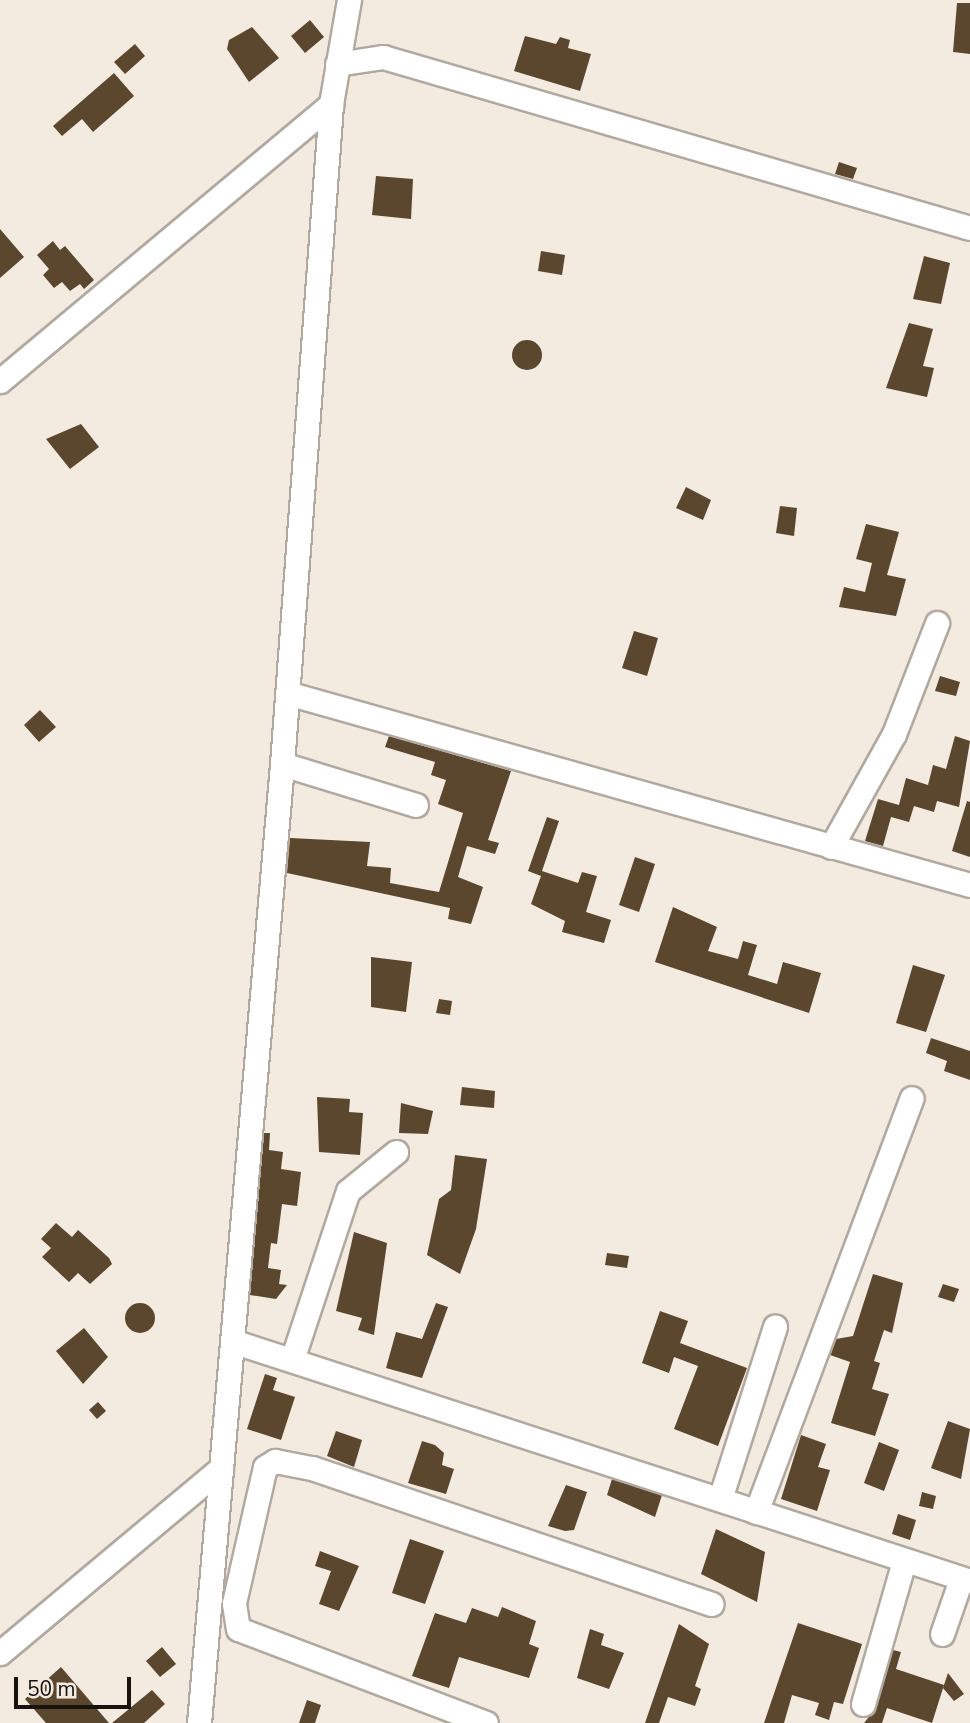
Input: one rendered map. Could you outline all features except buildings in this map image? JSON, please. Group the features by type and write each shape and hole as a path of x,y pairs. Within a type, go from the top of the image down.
{"street":[{"path":"199,1723 218,1529 282,764 331,104 349,0"},
{"path":"337,64 383,57 970,229"},
{"path":"0,381 331,104"},
{"path":"831,847 894,734 937,623"},
{"path":"287,694 970,885"},
{"path":"282,764 416,804"},
{"path":"756,1512 912,1098"},
{"path":"292,1360 348,1191 396,1152"},
{"path":"720,1499 775,1327"},
{"path":"232,1341 966,1580 942,1634"},
{"path":"486,1723 238,1629 234,1603 248,1531 265,1467 284,1461 711,1604"},
{"path":"0,1653 221,1468"},
{"path":"218,1529 248,1531"},
{"path":"863,1704 904,1561"}]}
